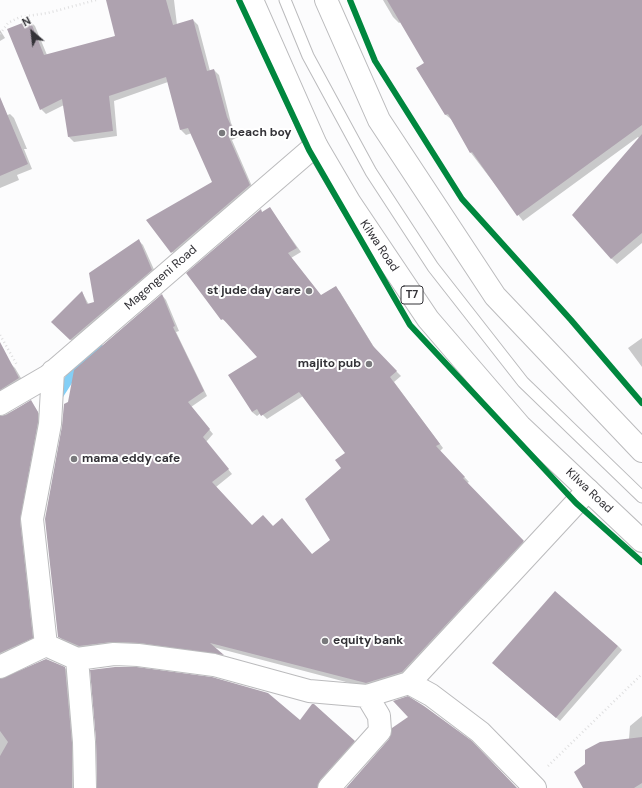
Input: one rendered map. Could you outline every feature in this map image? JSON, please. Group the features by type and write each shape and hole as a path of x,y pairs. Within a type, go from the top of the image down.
{"main road":[{"name":"Kilwa Road","path":"252,0 316,145 350,203 428,319 520,426 642,541"},
{"path":"326,0 379,120 495,296 642,451"},
{"name":"Magengeni Road","path":"0,404 53,371 316,145"},
{"path":"46,645 32,519 50,424 53,371"},
{"path":"0,667 46,645 77,659 114,654 138,655 214,665 309,691 366,696 409,682 588,490"},
{"path":"77,659 84,742 85,788"},
{"path":"409,682 430,695 480,732 533,785"},
{"path":"329,788 380,731 379,716 366,696"}],"lane":[{"path":"285,0 308,56 371,172 433,267 523,382 642,498"}],"path":[{"path":"0,34 8,23 20,17 48,13 96,0"},
{"path":"0,335 30,386"},
{"path":"533,785 642,674"}],"building":[{"path":"106,0 166,0 173,25 193,19 207,71 214,69 227,117 234,132 228,135 250,185 171,253 146,220 212,182 188,128 180,130 166,77 109,96 113,131 68,137 62,99 40,110 7,29 30,20 44,55 115,36"},
{"path":"387,0 642,0 642,125 517,216 472,152 470,153 448,114 445,115 416,68 424,63"},
{"path":"0,97 28,164 0,176"},
{"path":"642,134 642,233 611,259 572,215"},
{"path":"270,207 297,248 288,253 321,295 336,286 373,346 397,371 390,377 440,444 436,446 465,477 463,478 524,541 402,672 366,683 210,643 224,655 139,643 112,642 79,646 58,637 45,519 62,426 64,404 68,402 74,370 162,294 175,326 173,327 204,391 188,402 210,429 203,437 229,469 212,482 252,525 263,515 273,526 282,518 312,554 330,540 305,499 341,468 335,460 345,453 299,392 261,416 257,409 252,412 228,375 257,357 223,319 221,320 186,273 261,209 262,212"},
{"path":"139,239 152,270 70,340 51,322 82,291 87,304 94,302 89,273"},
{"path":"0,342 19,378 0,390"},
{"path":"31,400 38,412 38,422 20,520 33,638 0,653 0,416 6,415"},
{"path":"555,591 618,646 556,718 492,663"},
{"path":"46,659 65,667 72,743 72,788 0,788 0,756 8,742 0,731 0,679"},
{"path":"115,667 137,667 212,677 268,693 300,720 312,704 314,704 355,741 320,780 317,788 97,788 96,741 90,670"},
{"path":"408,696 472,741 517,788 346,788 389,739 392,728 408,717 393,701"},
{"path":"642,737 642,783 634,788 583,788 574,772 585,764 585,750 600,742"}],"waterway":[{"path":"57,398 75,370 98,346"}],"cycle path":[{"path":"239,0 309,150 410,325 576,503 642,562"},
{"path":"350,0 375,61 462,199 571,320 642,403"}],"place":[{"name":"beach boy","path":"222,133"},
{"name":"st jude day care","path":"309,291"},
{"name":"majito pub","path":"369,364"},
{"name":"mama eddy cafe","path":"74,459"},
{"name":"equity bank","path":"325,641"}]}
